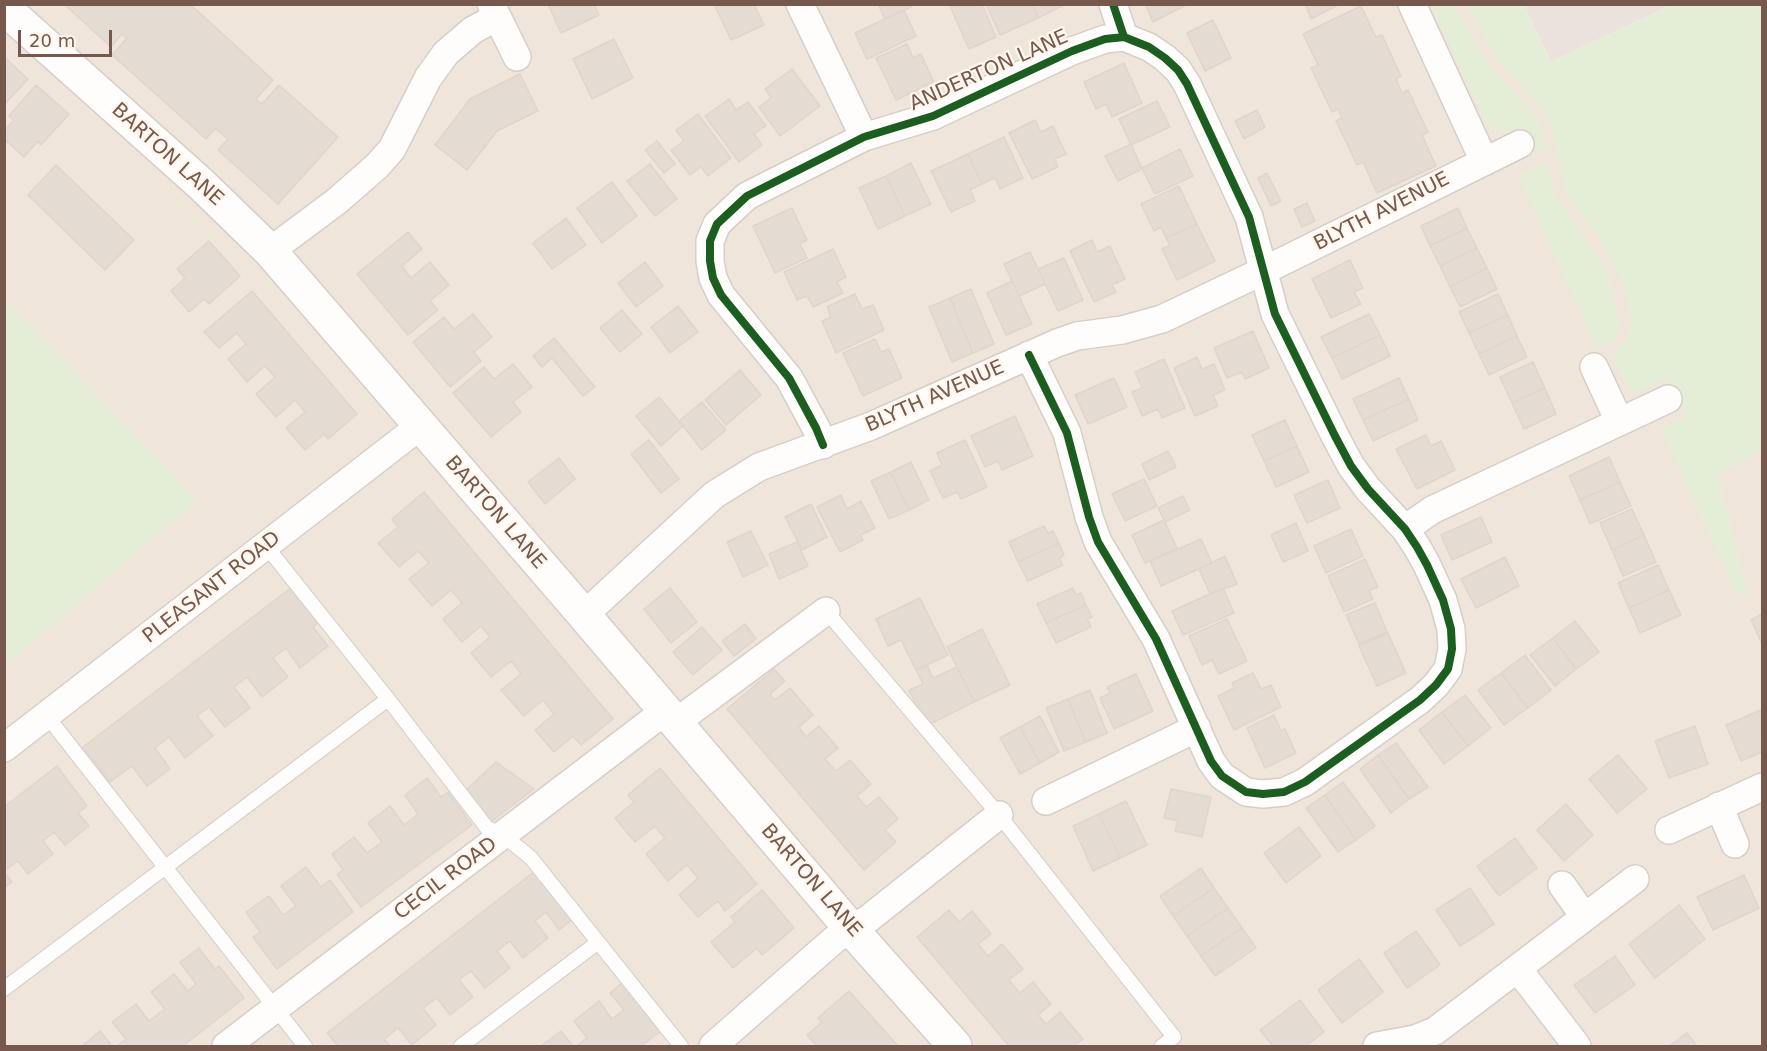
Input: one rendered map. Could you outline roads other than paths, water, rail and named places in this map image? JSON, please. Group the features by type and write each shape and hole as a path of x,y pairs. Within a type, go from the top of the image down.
{"main road":[{"name":"BARTON LANE","path":"4,8 201,184 270,251 955,1047"}],"street":[{"path":"800,4 864,137"},
{"path":"1029,355 1067,433 1089,517 1098,542 1156,639 1211,761 1222,776 1246,792 1263,794 1284,792 1305,782 1420,700 1437,685 1448,669 1452,649 1451,629 1435,582 1405,529 1368,489 1335,436 1275,314 1249,217 1187,84 1178,70 1165,58 1149,47 1124,37 1113,4"},
{"path":"1412,4 1484,161"},
{"path":"270,251 337,201 377,166 392,149 428,78 446,53 494,11 516,57"},
{"name":"ANDERTON LANE","path":"823,445 789,378 721,295 713,278 710,261 710,241 717,224 747,196 864,137 933,116 1072,51 1105,39 1124,37"},
{"name":"BLYTH AVENUE","path":"584,615 714,495 759,467 823,445 924,404 1029,355 1077,336 1122,330 1162,319 1263,272 1520,144"},
{"path":"1594,367 1619,421"},
{"path":"1405,529 1432,510 1668,399"},
{"name":"PLEASANT ROAD","path":"4,748 47,717 420,426"},
{"name":"CECIL ROAD","path":"226,1047 503,835 826,611"},
{"path":"1046,801 1197,728"},
{"path":"1669,830 1762,787"},
{"path":"1719,806 1736,844"},
{"path":"722,1044 835,939 852,930 999,815"},
{"path":"1377,1047 1415,1039 1435,1031 1635,879"},
{"path":"1562,885 1584,916"},
{"path":"1518,969 1577,1047"}],"lane":[{"path":"266,546 388,699 486,828 503,835 531,858 681,1047"},
{"path":"826,611 999,815 1174,1037 1162,1047"},
{"path":"4,989 388,699"},
{"path":"47,717 305,1047"},
{"path":"461,1047 597,943"}]}
